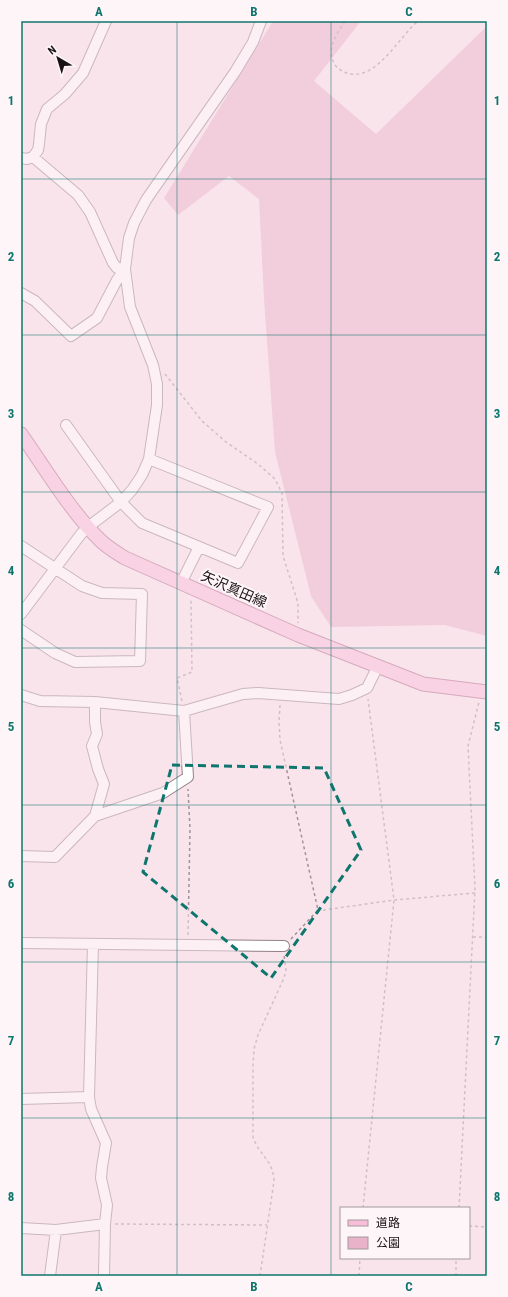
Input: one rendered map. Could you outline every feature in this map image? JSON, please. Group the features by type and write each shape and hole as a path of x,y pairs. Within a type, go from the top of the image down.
{"main road":[{"name":"矢沢真田線","path":"21,434 72,507 88,527 100,540 125,558 298,635 423,684 484,691"}],"street":[{"path":"21,158 27,159 33,157 40,144 41,124 47,109 65,94 83,73 106,21"},
{"path":"21,614 88,527 121,502 142,475 149,459 157,405 157,384 153,365 130,307 125,269 129,238 134,223 146,200 235,72 253,42 261,21"},
{"path":"33,157 78,194 90,212 116,268 125,269"},
{"path":"21,293 35,301 71,336 97,318 116,280 125,269"},
{"path":"66,425 121,502 142,523 238,563 268,507 149,459"},
{"path":"21,546 82,586 102,593 142,594 140,661 74,662 56,653 21,630"},
{"path":"186,585 199,547"},
{"path":"21,695 40,701 95,702 184,711 243,694 258,693 339,699 352,695 366,688 378,666"},
{"path":"95,702 95,722 97,734 92,746 104,784 95,816"},
{"path":"21,856 55,857 95,816 163,793 188,777 184,711"},
{"path":"21,942 284,946"},
{"path":"93,944 90,1097 91,1109 106,1143 101,1178 107,1205 104,1276"},
{"path":"21,1099 90,1097"},
{"path":"21,1228 56,1230 105,1224"},
{"path":"50,1276 56,1230"}],"path":[{"path":"345,21 331,47 331,57 336,66 345,73 357,75 367,72 381,62 410,28 418,21"},
{"path":"184,711 177,678 192,672 186,585"},
{"path":"363,1207 394,900 366,688"},
{"path":"459,1207 475,893 468,746 484,691"},
{"path":"280,695 280,740 317,911"},
{"path":"188,777 190,829 188,945"},
{"path":"260,1276 274,1181 274,1172 272,1166 255,1145 252,1137 254,1049 258,1035 284,978 286,970 284,946 317,911 394,900 475,893"},
{"path":"473,937 487,938"},
{"path":"105,1224 267,1225"},
{"path":"470,1226 487,1227"},
{"path":"359,1276 360,1259"},
{"path":"456,1259 456,1276"}],"highlighted area":[{"path":"172,765 324,768 361,850 271,978 143,872"}],"green space":[{"path":"273,21 361,21 314,81 376,134 487,26 487,636 445,625 331,627 311,596 275,452 264,299 259,199 229,176 178,215 164,198"}]}
